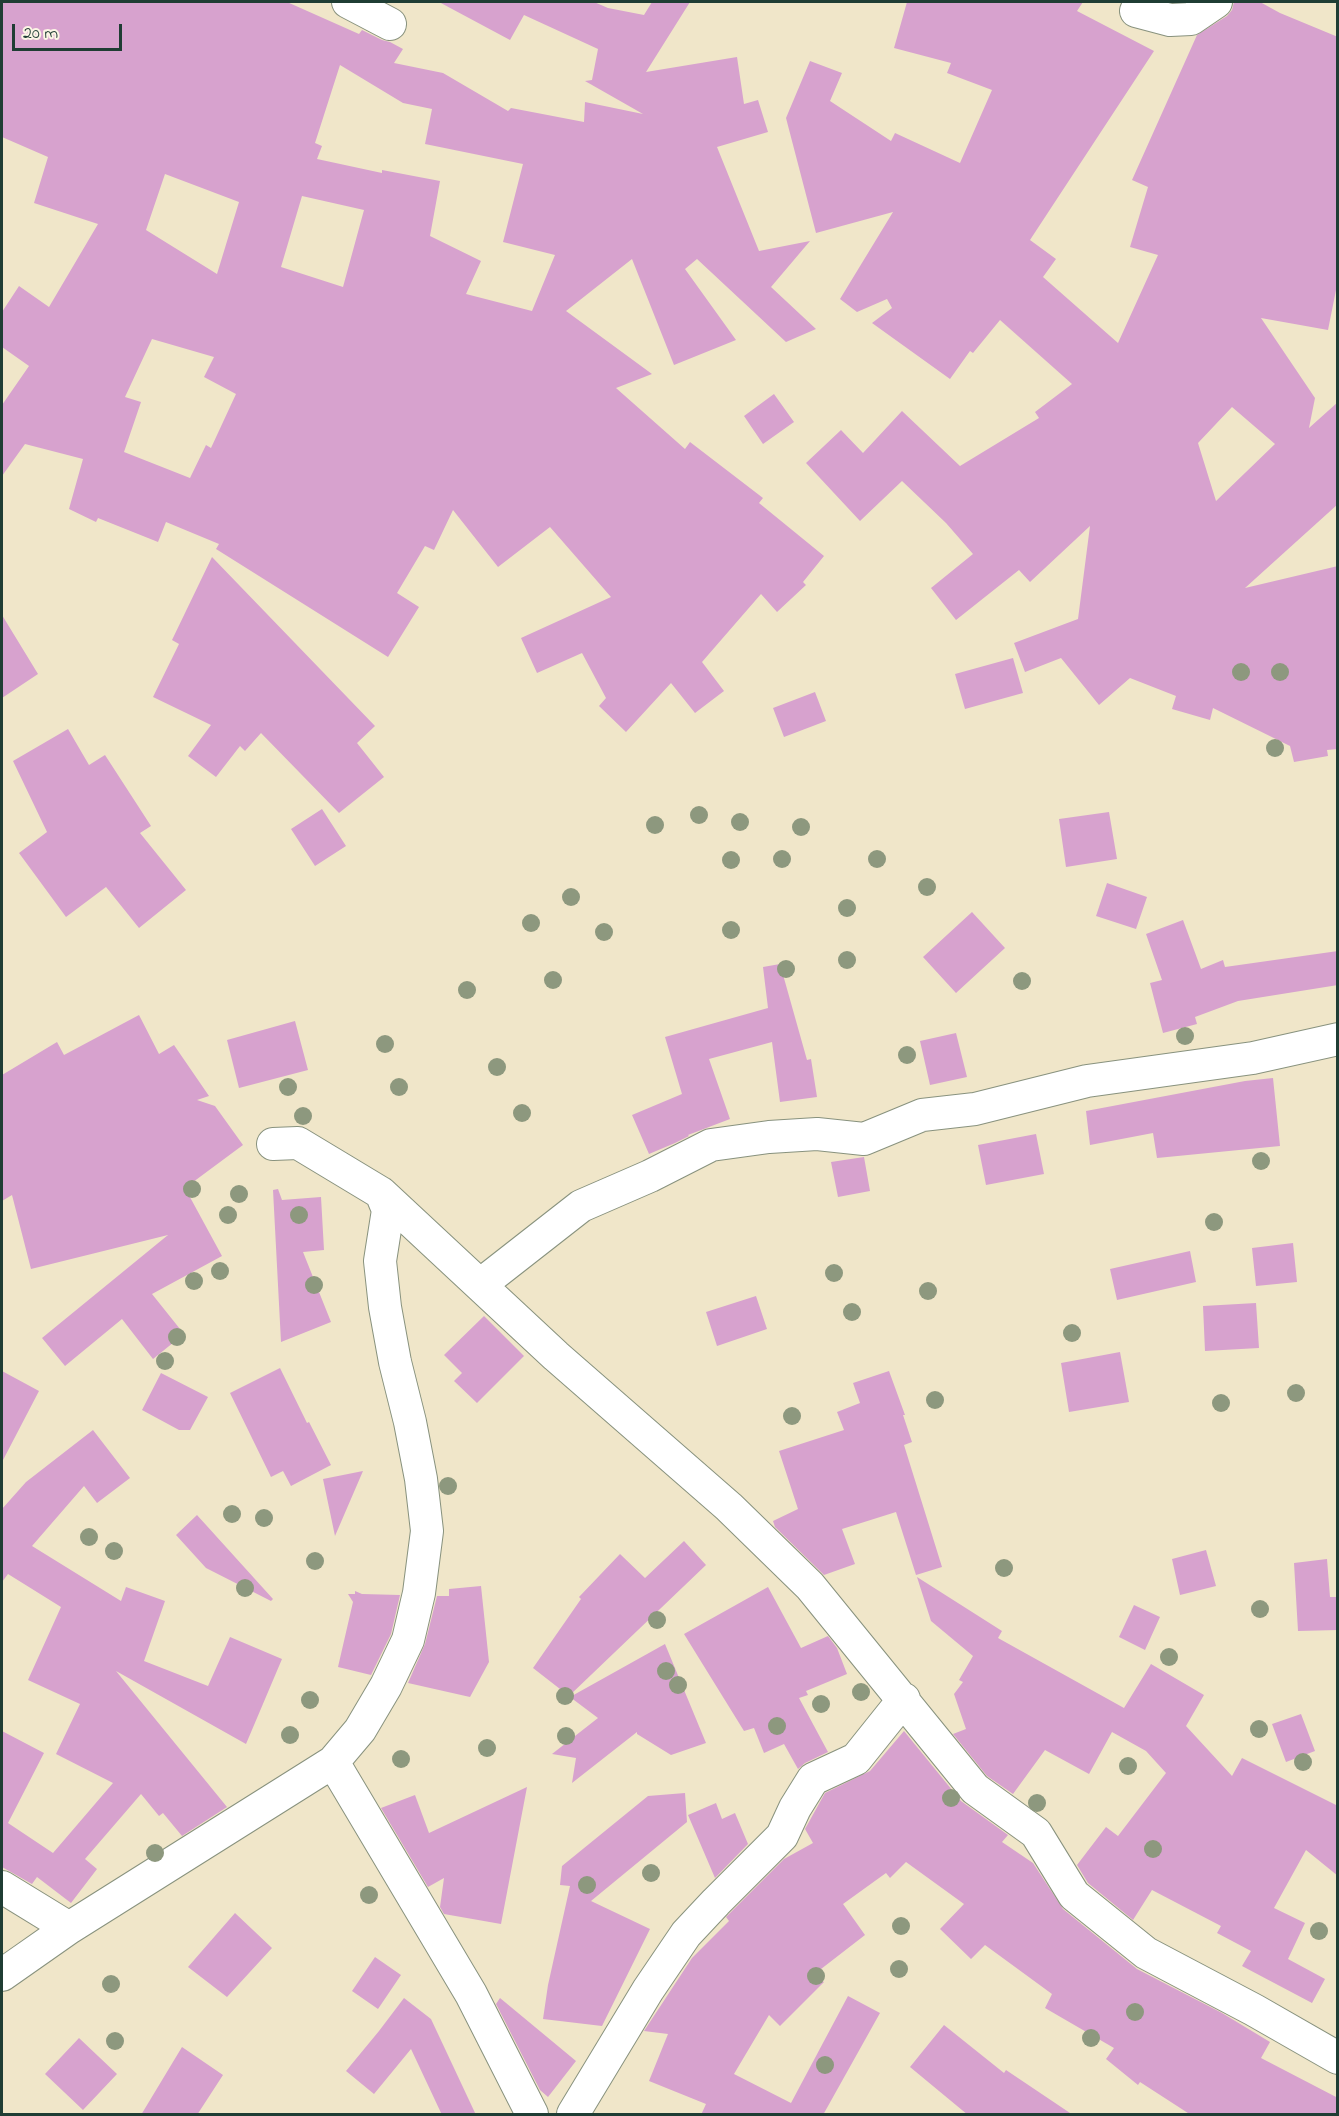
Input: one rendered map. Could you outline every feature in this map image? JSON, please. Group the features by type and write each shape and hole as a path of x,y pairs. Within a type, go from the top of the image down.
{"street":[{"path":"348,2 390,24"},
{"path":"1136,11 1170,20 1191,19 1216,2"},
{"path":"480,1285 581,1206 650,1176 711,1145 768,1137 817,1134 864,1139 922,1115 975,1108 1087,1081 1253,1058 1338,1039"},
{"path":"273,1144 298,1143 381,1193 556,1356 729,1507 810,1586 975,1789 1036,1833 1074,1895 1146,1953 1254,2010 1338,2058"},
{"path":"2,1975 69,1928 333,1762 360,1730 386,1686 408,1640 419,1593 427,1531 419,1467 385,1307 380,1261 388,1210 381,1193"},
{"path":"573,2115 642,2000 686,1934 782,1836 795,1808 813,1779 856,1759 904,1700"},
{"path":"333,1762 471,1994 532,2115"},
{"path":"2,1887 69,1928"}],"building":[{"path":"2,2 287,2 359,34 362,30 390,42 403,49 394,63 443,73 508,111 511,108 584,122 585,102 643,114 585,81 592,80 598,49 524,15 510,40 439,2 594,2 608,8 644,15 652,2 690,2 646,72 737,57 744,104 758,100 768,132 717,147 759,251 810,241 771,287 816,329 786,342 697,259 685,269 736,340 674,365 632,259 566,311 652,374 616,388 685,449 690,442 763,498 759,503 824,556 803,582 806,585 777,612 761,594 702,662 724,691 695,713 671,683 626,732 599,706 606,698 582,653 537,673 521,638 611,597 550,527 498,567 453,510 434,550 425,546 397,593 419,607 388,657 216,549 219,544 166,522 158,542 98,518 96,522 69,509 83,459 25,444 2,476 2,405 29,366 2,347 2,312 19,286 49,307 98,224 34,203 48,157 2,137","holes":["340,65 403,103 432,109 425,144 523,164 503,242 555,255 532,311 466,294 481,261 430,236 440,181 382,170 382,173 317,159 322,146 315,143","165,174 239,202 217,274 146,230","302,196 364,210 343,287 281,267","152,339 214,357 204,377 236,394 211,448 206,445 190,478 124,452 141,402 125,397"]},
{"path":"907,2 1083,2 1077,11 1154,51 1030,240 1056,259 1043,277 1118,343 1158,255 1130,247 1148,187 1132,180 1197,35 1227,16 1234,2 1260,2 1280,13 1338,37 1338,280 1328,330 1261,318 1315,398 1309,428 1338,402 1338,504 1245,588 1338,566 1338,749 1327,750 1328,756 1294,762 1290,746 1213,708 1210,720 1172,709 1176,696 1130,678 1099,705 1061,658 1025,672 1014,643 1078,619 1090,526 1030,582 1019,570 956,620 931,588 973,554 946,523 902,481 860,521 806,463 841,430 863,453 902,411 960,466 1039,418 1035,412 1072,384 1000,320 973,353 970,351 950,379 872,323 892,308 887,299 857,312 840,299 893,212 816,233 786,118 810,61 842,73 830,101 891,141 895,133 960,163 992,90 947,73 951,63 894,48","holes":["1232,407 1275,444 1216,501 1198,443"]},
{"path":"774,394 794,422 763,444 744,416"},
{"path":"212,557 375,726 357,743 384,777 339,813 261,733 245,751 240,746 216,777 188,756 211,725 153,697 179,644 172,640"},
{"path":"2,615 38,674 2,698"},
{"path":"1013,658 1023,693 965,709 955,674"},
{"path":"815,692 826,721 784,737 773,708"},
{"path":"68,729 89,765 105,755 151,826 140,833 186,890 139,928 106,887 66,917 19,853 47,832 13,761"},
{"path":"322,809 346,846 315,866 291,829"},
{"path":"1109,812 1117,859 1066,867 1059,819"},
{"path":"1107,883 1147,897 1136,929 1096,916"},
{"path":"972,912 1005,948 956,993 923,957"},
{"path":"1183,920 1201,969 1223,960 1225,967 1338,951 1338,985 1238,1001 1195,1017 1197,1024 1163,1033 1150,983 1162,980 1146,934"},
{"path":"780,964 807,1060 811,1059 817,1097 780,1102 772,1042 709,1059 730,1119 688,1135 649,1154 632,1115 682,1094 665,1037 768,1008 763,967"},
{"path":"139,1015 159,1054 174,1045 209,1096 197,1100 215,1106 243,1145 185,1188 222,1256 152,1294 184,1334 153,1359 122,1319 65,1366 42,1338 168,1235 31,1269 12,1195 2,1201 2,1075 57,1042 64,1055"},
{"path":"295,1021 308,1070 239,1088 227,1040"},
{"path":"956,1033 967,1077 930,1085 920,1041"},
{"path":"1273,1078 1280,1146 1157,1158 1153,1133 1090,1145 1086,1111 1245,1081"},
{"path":"1036,1134 1044,1174 986,1185 978,1145"},
{"path":"864,1157 870,1191 838,1197 831,1162"},
{"path":"278,1189 282,1200 321,1197 324,1250 303,1252 331,1322 281,1342 273,1190"},
{"path":"1293,1243 1297,1282 1256,1286 1252,1248"},
{"path":"1190,1251 1196,1282 1117,1300 1110,1269"},
{"path":"756,1296 767,1329 717,1346 706,1312"},
{"path":"1256,1303 1259,1348 1205,1351 1203,1306"},
{"path":"484,1316 524,1356 477,1403 454,1381 462,1373 444,1355"},
{"path":"1120,1352 1129,1402 1069,1412 1061,1363"},
{"path":"280,1368 331,1465 291,1486 283,1471 271,1477 230,1393"},
{"path":"2,1371 39,1391 2,1462"},
{"path":"889,1371 912,1442 904,1445 942,1567 916,1575 896,1512 842,1529 855,1564 824,1575 775,1527 773,1521 798,1509 779,1451 844,1430 837,1412 860,1403 853,1383"},
{"path":"161,1373 208,1397 190,1430 179,1430 142,1410"},
{"path":"93,1430 130,1478 97,1503 84,1486 32,1546 121,1601 126,1587 165,1601 144,1661 208,1686 230,1637 282,1659 246,1744 116,1671 227,1807 182,1836 163,1813 159,1816 141,1794 85,1859 97,1869 71,1903 37,1877 32,1884 2,1867 2,1731 44,1753 8,1823 53,1853 113,1783 56,1754 80,1704 28,1680 61,1607 8,1574 2,1582 2,1509 26,1482"},
{"path":"363,1471 335,1536 323,1479"},
{"path":"197,1515 273,1599 271,1601 206,1568 176,1535"},
{"path":"684,1541 706,1565 569,1696 533,1668 581,1599 579,1597 620,1554 645,1578"},
{"path":"1206,1550 1216,1586 1180,1595 1172,1559"},
{"path":"1327,1559 1330,1597 1338,1597 1338,1630 1298,1631 1294,1563"},
{"path":"917,1577 1002,1631 998,1638 1124,1708 1151,1664 1204,1695 1186,1726 1232,1776 1242,1758 1338,1806 1338,1876 1306,1850 1274,1908 1305,1923 1288,1959 1325,1979 1312,2003 1242,1966 1251,1951 1217,1933 1221,1926 1152,1890 1133,1920 1088,1883 1077,1865 1106,1827 1118,1836 1166,1773 1146,1751 1112,1732 1089,1774 1045,1750 1013,1794 987,1776 953,1734 966,1729 954,1694 963,1682 959,1680 973,1656 931,1621"},
{"path":"481,1586 489,1662 470,1697 408,1683 425,1644 437,1596 449,1596 449,1589"},
{"path":"768,1587 801,1648 828,1636 837,1648 847,1674 806,1691 808,1695 799,1698 828,1752 798,1769 784,1744 764,1753 754,1728 744,1731 684,1634"},
{"path":"355,1591 362,1594 400,1595 391,1634 371,1675 338,1667 353,1602 348,1594 355,1594"},
{"path":"1134,1605 1160,1617 1145,1650 1119,1637"},
{"path":"665,1644 706,1743 671,1755 637,1732 572,1783 576,1758 552,1754 598,1718 570,1697"},
{"path":"1301,1714 1315,1751 1286,1762 1272,1724"},
{"path":"904,1731 961,1801 1008,1835 1002,1842 1033,1863 1063,1909 1137,1969 1222,2013 1270,2042 1261,2058 1338,2098 1338,2115 1191,2115 1140,2082 1138,2085 1106,2059 1114,2048 1045,2008 1052,1994 985,1945 971,1959 940,1929 964,1904 906,1862 890,1878 886,1873 843,1904 865,1935 812,1976 824,1982 780,2026 769,2015 734,2074 791,2103 848,1996 880,2013 823,2115 701,2115 706,2104 649,2081 668,2034 644,2031 692,1958 729,1921 726,1917 784,1859 813,1843 805,1829 825,1793 870,1771"},
{"path":"527,1787 501,1924 444,1914 440,1907 444,1878 428,1887 381,1808 415,1795 429,1833"},
{"path":"685,1793 687,1822 591,1901 650,1929 602,2026 543,2019 548,1985 570,1886 560,1885 562,1866 648,1796"},
{"path":"716,1803 722,1819 735,1813 748,1844 715,1878 688,1815"},
{"path":"235,1913 272,1948 227,1997 188,1967"},
{"path":"375,1957 401,1975 378,2009 352,1991"},
{"path":"404,1998 431,2019 476,2115 442,2115 411,2049 374,2094 346,2071"},
{"path":"500,1998 576,2061 548,2097 540,2090 496,2004"},
{"path":"944,2025 1004,2073 1006,2070 1073,2115 968,2115 910,2067"},
{"path":"79,2038 117,2074 83,2110 45,2074"},
{"path":"182,2047 223,2075 197,2115 141,2115"}]}
